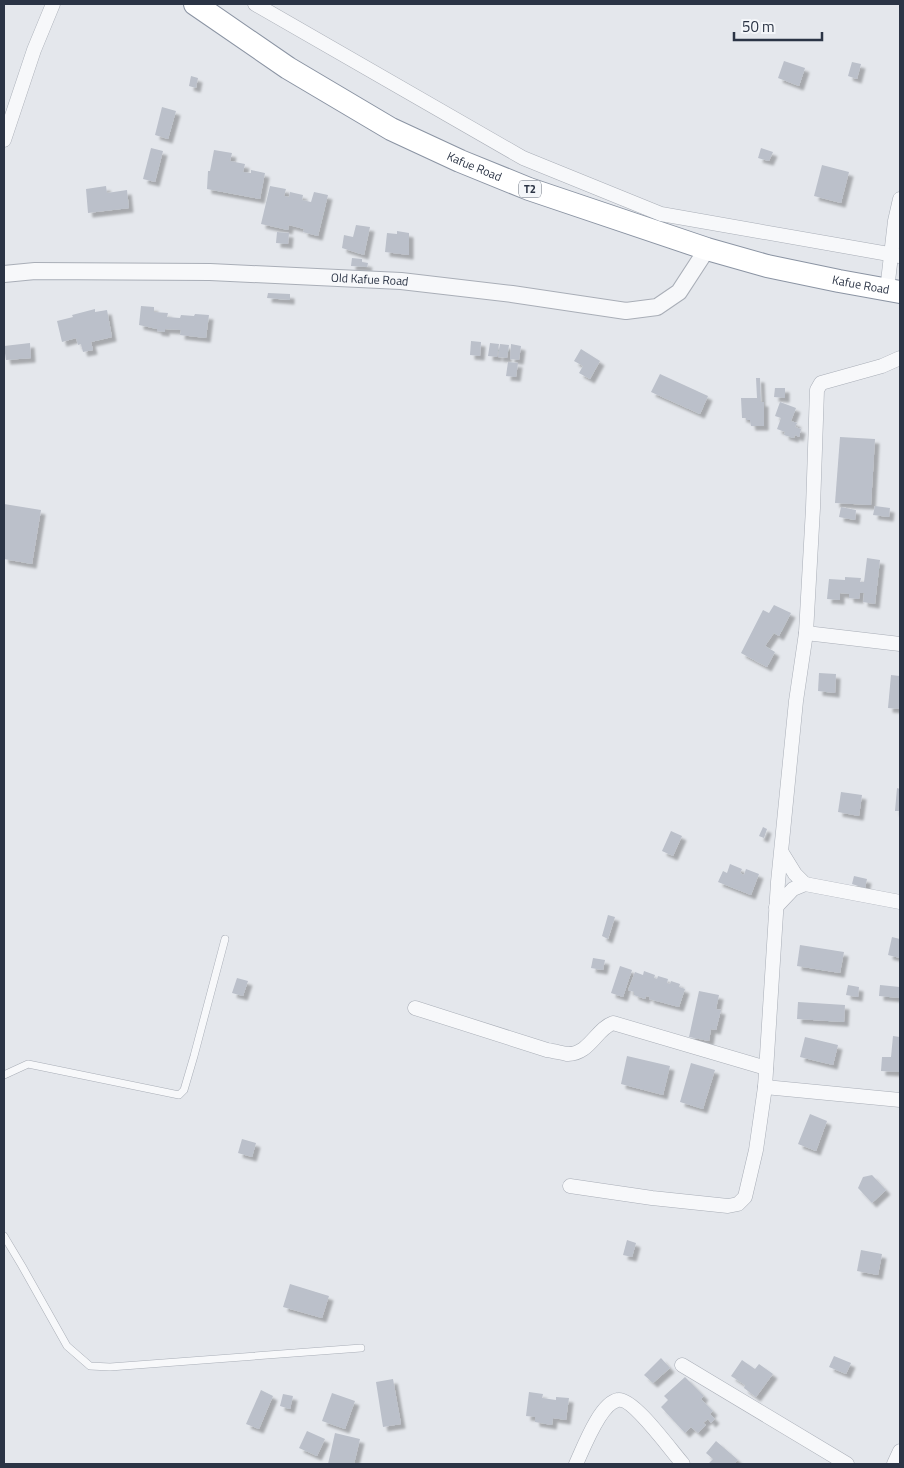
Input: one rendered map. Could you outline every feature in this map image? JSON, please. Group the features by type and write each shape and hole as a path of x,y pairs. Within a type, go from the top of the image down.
{"highway":[{"name":"Kafue Road","path":"195,4 288,68 391,129 460,161 529,189 708,249 766,266 894,291"}],"street":[{"path":"4,140 34,50 53,4"},
{"path":"255,4 523,158 661,214 895,255"},
{"path":"894,291 895,221 900,199"},
{"name":"Old Kafue Road","path":"4,274 35,271 210,272 401,281 626,310 657,307 679,292 708,249"},
{"path":"570,1186 652,1198 728,1206 738,1204 745,1197 756,1150 765,1087 776,907 793,727 806,633 817,390 821,383 882,366 900,358"},
{"path":"806,633 900,644"},
{"path":"782,854 796,874 806,884 900,902"},
{"path":"776,907 793,890 806,884"},
{"path":"415,1008 547,1050 570,1054 588,1047 605,1026 613,1022 766,1068"},
{"path":"765,1087 900,1100"},
{"path":"682,1365 846,1464"},
{"path":"576,1464 590,1433 603,1412 610,1404 618,1400 626,1401 636,1408 683,1464"},
{"path":"894,1464 900,1450"}],"lane":[{"path":"4,1075 28,1064 179,1095 184,1090 225,939"},
{"path":"4,1236 67,1346 90,1366 110,1367 361,1348"}],"building":[{"path":"784,61 805,68 799,86 778,78"},
{"path":"852,62 861,64 857,79 848,76"},
{"path":"191,76 198,78 196,88 189,86"},
{"path":"162,107 176,111 168,139 155,135"},
{"path":"151,148 163,151 155,182 143,179"},
{"path":"761,148 773,152 769,161 758,158"},
{"path":"214,150 232,153 230,161 245,164 243,172 251,173 251,170 265,173 260,199 207,189 208,171 210,171"},
{"path":"822,165 849,172 841,203 814,196"},
{"path":"106,186 107,193 127,190 129,208 88,213 86,189"},
{"path":"270,186 286,189 284,196 289,197 290,192 303,195 302,200 311,202 314,192 328,195 318,236 303,232 304,229 289,225 288,230 261,224"},
{"path":"356,225 370,227 364,255 342,248 344,235 353,237"},
{"path":"397,231 409,233 409,255 385,252 387,233 397,234"},
{"path":"277,232 289,233 288,244 276,243"},
{"path":"352,258 362,259 362,262 368,263 367,267 351,266"},
{"path":"268,293 290,294 290,300 267,298"},
{"path":"141,306 154,307 154,312 168,313 167,317 180,318 181,315 194,316 195,314 209,315 206,338 180,335 181,330 165,329 165,332 139,325"},
{"path":"95,309 95,312 107,310 112,337 91,342 93,350 83,352 81,344 78,345 76,338 62,342 57,321"},
{"path":"471,341 481,342 480,356 470,355"},
{"path":"30,343 31,358 6,360 4,346"},
{"path":"490,343 499,344 497,357 488,356"},
{"path":"500,344 509,345 507,358 498,357"},
{"path":"511,344 521,346 519,360 510,359"},
{"path":"581,349 600,361 590,379 579,373 583,366 574,361"},
{"path":"508,362 518,363 516,377 506,376"},
{"path":"660,374 708,396 700,414 651,392"},
{"path":"756,378 760,378 761,402 764,402 764,426 751,426 750,420 742,418 741,398 757,398"},
{"path":"775,388 785,388 785,398 774,397"},
{"path":"780,402 796,408 791,421 797,423 795,427 801,429 799,437 795,435 794,438 784,435 785,432 777,429 781,418 775,416"},
{"path":"840,437 875,439 871,505 835,503"},
{"path":"4,504 41,510 32,564 4,559"},
{"path":"875,506 890,508 889,517 873,515"},
{"path":"841,507 856,510 855,520 839,517"},
{"path":"867,558 880,560 875,604 863,602 864,593 860,593 859,599 849,598 849,594 840,593 840,600 827,599 829,579 861,578 860,582 864,582"},
{"path":"774,605 791,613 779,636 774,633 765,646 775,652 767,667 741,653 763,610 769,613"},
{"path":"819,673 836,674 835,693 818,691"},
{"path":"891,675 900,676 900,709 888,708"},
{"path":"897,788 900,789 900,811 895,811"},
{"path":"841,792 862,795 859,816 838,812"},
{"path":"763,827 767,829 764,838 759,836"},
{"path":"671,831 682,836 673,856 662,851"},
{"path":"730,864 742,869 740,873 744,875 746,869 759,874 751,895 718,882 723,871 727,873"},
{"path":"854,876 867,879 865,888 852,884"},
{"path":"608,915 615,917 608,939 602,936"},
{"path":"892,937 900,939 900,958 888,955"},
{"path":"800,945 844,952 840,973 797,966"},
{"path":"593,958 605,960 603,970 591,968"},
{"path":"620,966 632,970 623,997 611,993"},
{"path":"644,971 655,975 654,978 657,979 658,976 668,979 667,983 670,984 671,981 680,984 679,987 685,989 679,1007 649,999 650,997 646,996 645,999 634,995 634,992 628,990 635,972 643,975"},
{"path":"237,978 248,981 243,996 232,993"},
{"path":"848,985 859,987 858,997 846,995"},
{"path":"880,985 900,987 900,998 879,996"},
{"path":"699,991 719,995 716,1009 721,1010 716,1030 711,1029 709,1041 689,1037"},
{"path":"798,1002 845,1005 844,1022 797,1019"},
{"path":"893,1036 900,1037 900,1072 881,1071 882,1057 891,1057"},
{"path":"805,1037 838,1045 833,1065 800,1057"},
{"path":"627,1056 670,1066 663,1095 621,1084"},
{"path":"691,1063 715,1070 703,1109 680,1102"},
{"path":"810,1114 827,1121 816,1151 798,1144"},
{"path":"242,1139 256,1143 252,1157 238,1153"},
{"path":"872,1175 886,1190 872,1203 858,1188 863,1177"},
{"path":"627,1240 636,1243 632,1257 623,1255"},
{"path":"861,1250 882,1254 878,1275 857,1271"},
{"path":"290,1284 329,1296 322,1318 283,1307"},
{"path":"834,1356 851,1363 846,1374 829,1367"},
{"path":"661,1358 670,1368 653,1383 644,1375"},
{"path":"742,1360 755,1369 759,1364 773,1374 756,1397 744,1388 745,1385 731,1376"},
{"path":"685,1377 704,1396 701,1399 713,1411 710,1414 715,1419 711,1423 708,1419 703,1423 706,1425 698,1433 691,1427 685,1433 661,1407 668,1400 664,1396"},
{"path":"393,1379 401,1424 383,1427 376,1382"},
{"path":"261,1390 273,1396 259,1429 246,1424"},
{"path":"529,1392 543,1394 542,1398 556,1400 556,1397 569,1398 566,1420 553,1418 552,1425 535,1422 535,1417 526,1416"},
{"path":"332,1393 355,1401 345,1429 322,1421"},
{"path":"283,1394 293,1396 290,1409 280,1406"},
{"path":"307,1431 325,1439 317,1456 299,1448"},
{"path":"335,1433 360,1439 354,1464 328,1464"},
{"path":"716,1441 738,1460 734,1464 708,1464 713,1459 706,1453"}]}
